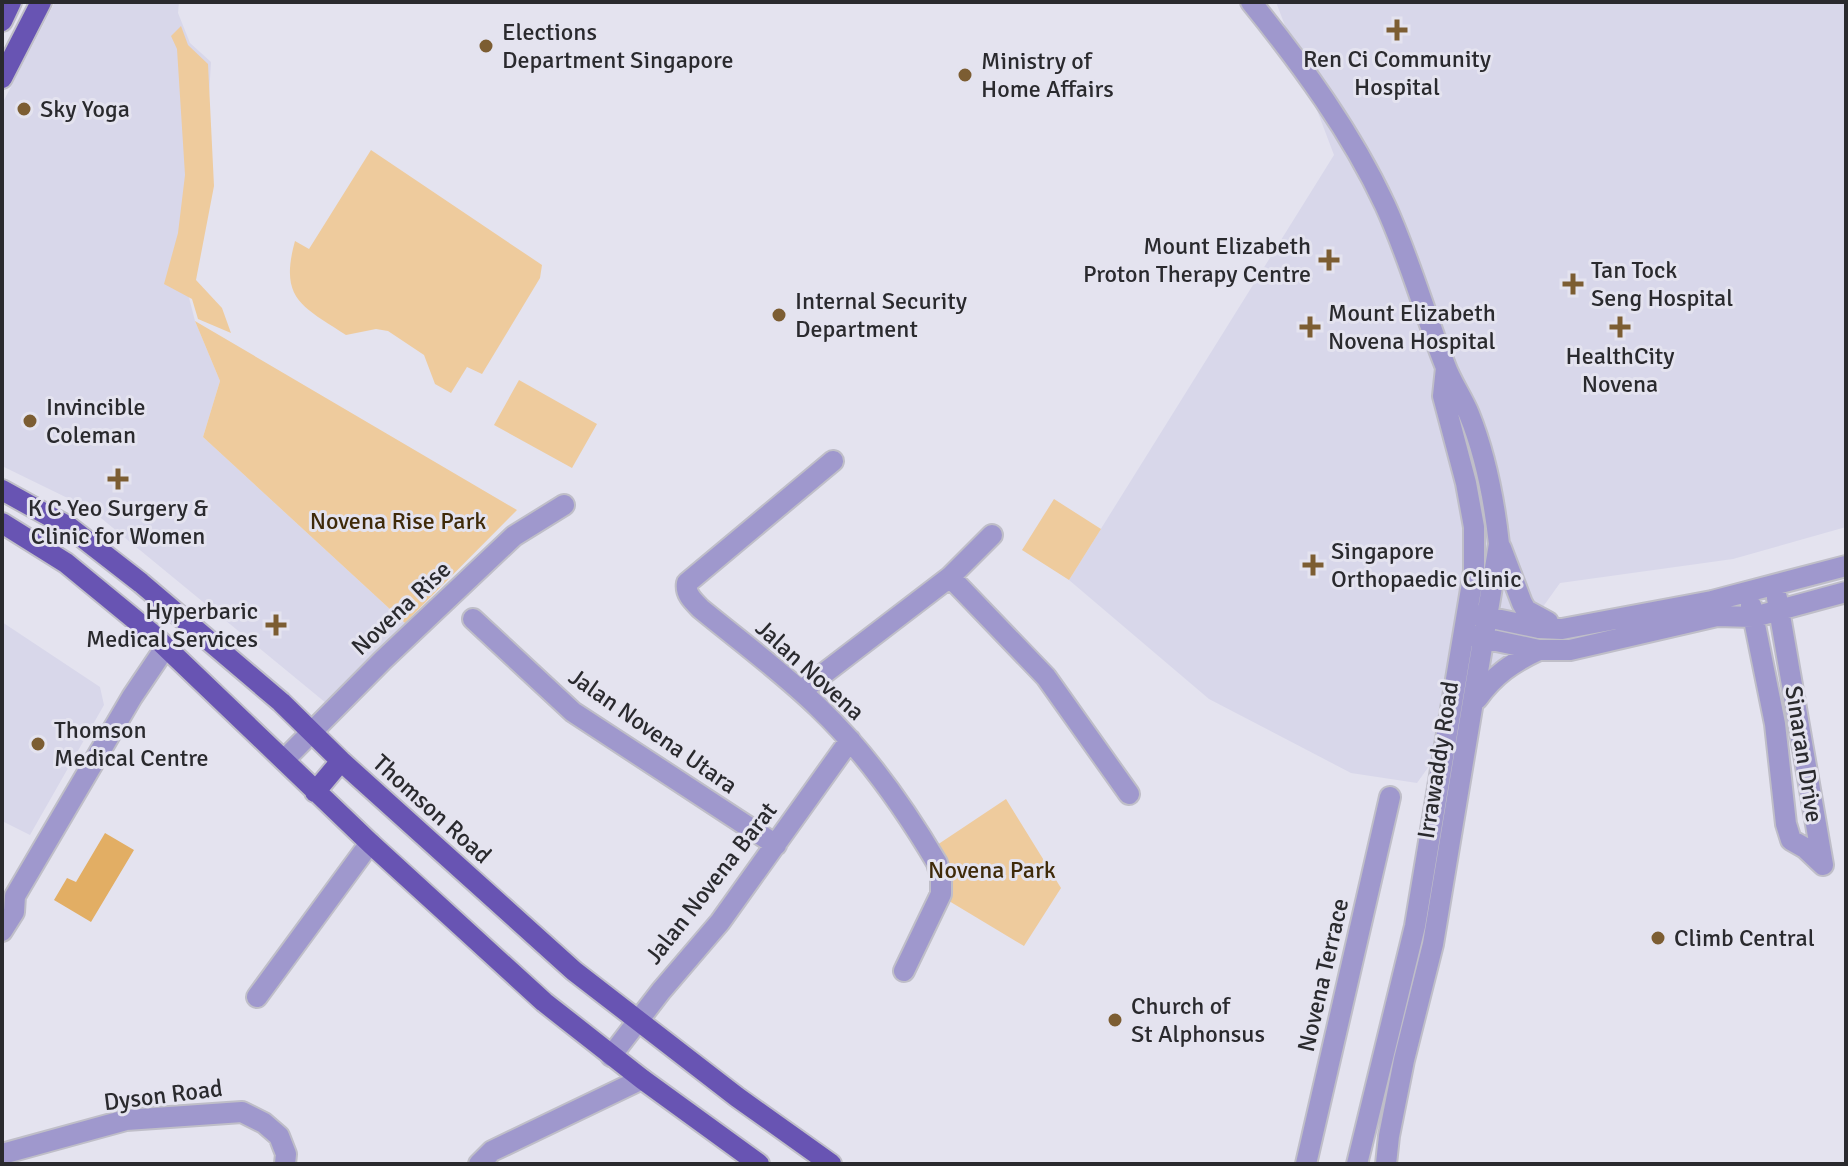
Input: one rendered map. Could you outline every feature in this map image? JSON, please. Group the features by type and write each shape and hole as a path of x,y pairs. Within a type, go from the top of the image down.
{"main road":[{"path":"2,21 11,2"},
{"path":"2,78 41,2"},
{"name":"Thomson Road","path":"2,490 69,527 202,635 311,730 341,761 574,971 831,1164"},
{"path":"2,523 66,563 165,648 315,792 544,1002 611,1056 759,1164"},
{"path":"315,792 341,761"}],"street":[{"name":"Irrawaddy Road","path":"1251,2 1321,96 1352,143 1377,190 1410,264 1446,368 1459,391 1480,446 1495,503 1499,544 1479,615 1415,926 1357,1164"},
{"name":"Irrawaddy Road","path":"1446,368 1443,396 1474,527 1474,571 1479,615"},
{"name":"Jalan Novena","path":"833,461 686,587 690,598 701,609 801,691 850,740 874,769 937,863 941,894 904,971"},
{"name":"Novena Rise","path":"284,760 311,730 514,536 564,505"},
{"path":"801,691 950,577 992,535"},
{"path":"1499,544 1526,610 1562,629"},
{"path":"1479,615 1539,628 1562,629 1712,601 1846,566"},
{"path":"950,577 1046,677 1129,794"},
{"name":"Sinaran Drive","path":"1748,591 1775,724 1786,824 1791,840 1823,865 1775,586"},
{"path":"1475,637 1539,650 1570,650 1717,616 1754,617 1846,592"},
{"name":"Jalan Novena Utara","path":"473,619 573,712 776,845"},
{"name":"Irrawaddy Road","path":"1386,1164 1404,1060 1433,944 1472,706 1475,637"},
{"path":"2,931 14,912 8,899 165,648"},
{"path":"1472,706 1490,681 1513,662 1539,650"},
{"name":"Jalan Novena Barat","path":"611,1056 720,922 850,740"},
{"name":"Novena Terrace","path":"1306,1164 1390,797"},
{"path":"257,997 370,843"},
{"path":"479,1164 492,1151 642,1079"},
{"name":"Dyson Road","path":"2,1154 126,1120 242,1112 264,1123 279,1136 286,1154 285,1164"}],"shaded area":[{"path":"55,2 179,2 178,13 190,43 211,62 204,179 185,282 195,321 220,381 203,437 405,623 326,703 90,509 2,466 2,104"},
{"name":"HealthCity Novena","path":"1276,2 1846,2 1846,527 1733,559 1560,583 1417,783 1351,773 1209,699 1069,580 1334,155"},
{"name":"Thomson Medical Centre","path":"2,622 100,687 104,705 30,835 2,821"},
{"path":"105,833 134,850 91,922 54,900 67,878 76,882"}],"green space":[{"path":"181,26 188,45 208,64 214,186 196,280 222,308 231,333 198,319 192,299 164,284 178,233 185,175 177,49 171,36"},
{"path":"371,150 542,265 540,278 482,374 467,367 451,393 435,384 424,355 388,331 376,329 346,335 306,308 293,289 290,276 295,241 309,249"},
{"name":"Novena Rise Park","path":"195,321 517,510 405,623 203,437 220,381"},
{"path":"519,380 597,424 572,468 494,425"},
{"path":"1054,499 1101,529 1069,580 1022,550"},
{"name":"Novena Park","path":"1006,799 1061,888 1024,946 949,901 937,845"}],"place":[{"name":"Ren Ci Community Hospital","path":"1397,30"},
{"name":"Elections Department Singapore","path":"486,46"},
{"name":"Ministry of Home Affairs","path":"965,75"},
{"name":"Sky Yoga","path":"24,109"},
{"name":"Mount Elizabeth Proton Therapy Centre","path":"1329,260"},
{"name":"Tan Tock Seng Hospital","path":"1573,284"},
{"name":"Internal Security Department","path":"779,315"},
{"name":"Mount Elizabeth Novena Hospital","path":"1310,327"},
{"name":"HealthCity Novena","path":"1620,327"},
{"name":"Invincible Coleman","path":"30,421"},
{"name":"K C Yeo Surgery & Clinic for Women","path":"118,479"},
{"name":"Singapore Orthopaedic Clinic","path":"1313,565"},
{"name":"Hyperbaric Medical Services","path":"276,625"},
{"name":"Thomson Medical Centre","path":"38,744"},
{"name":"Climb Central","path":"1658,938"},
{"name":"Church of St Alphonsus","path":"1115,1020"}]}
